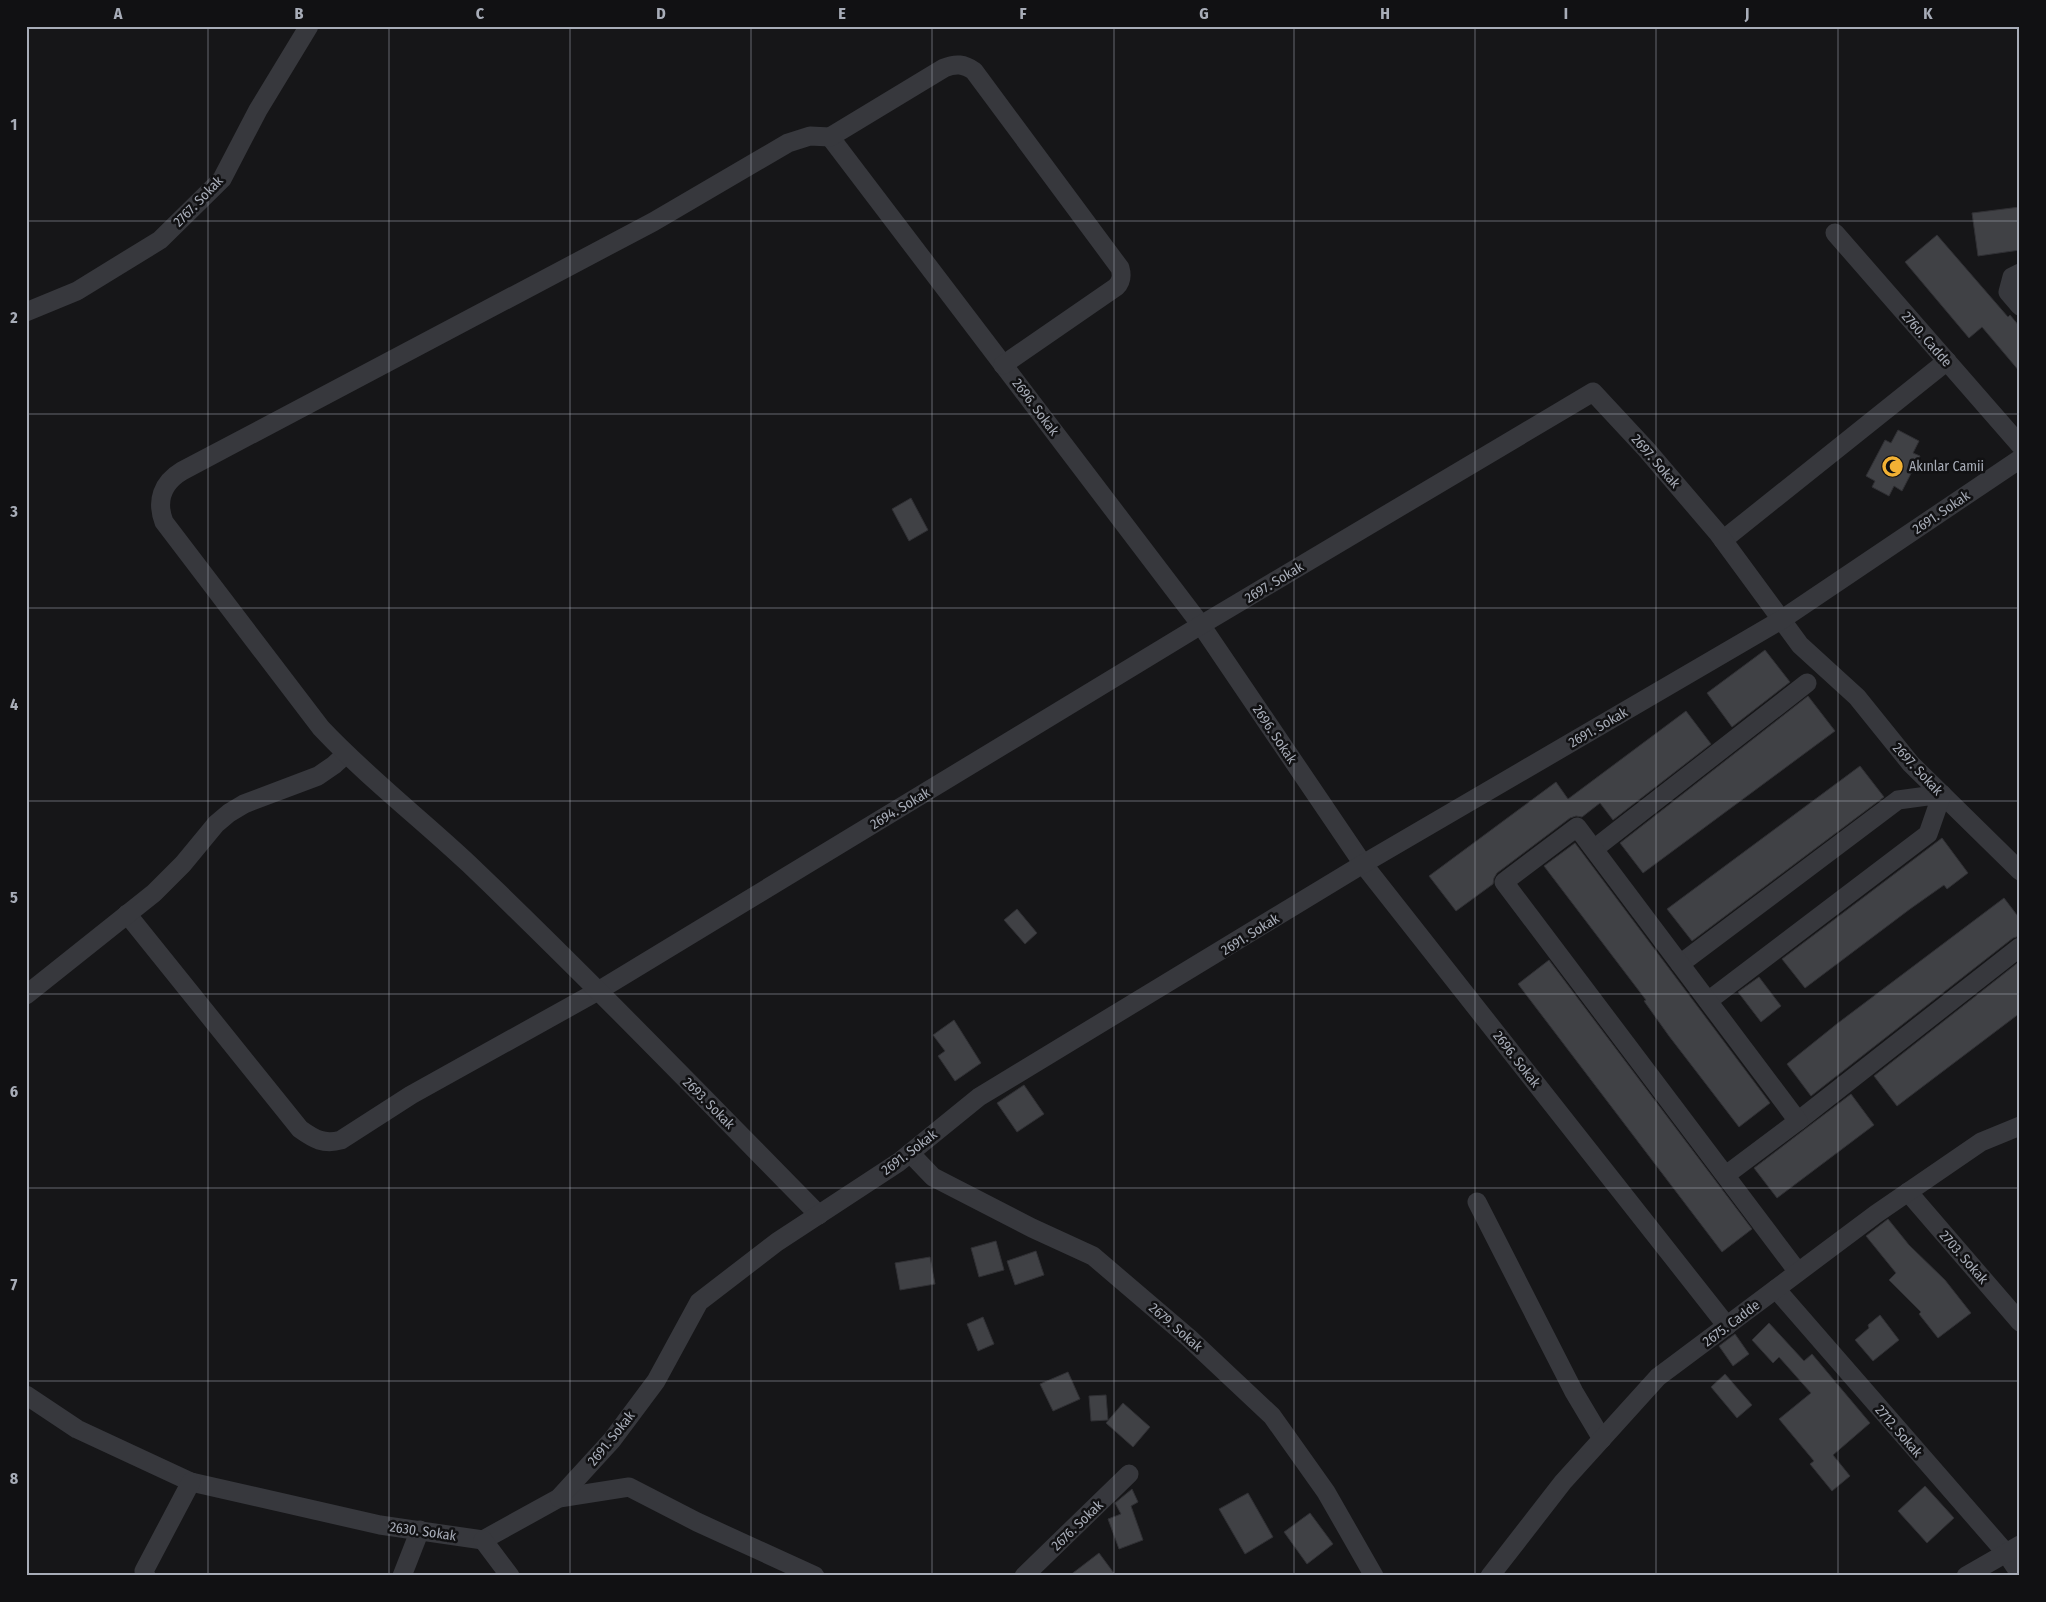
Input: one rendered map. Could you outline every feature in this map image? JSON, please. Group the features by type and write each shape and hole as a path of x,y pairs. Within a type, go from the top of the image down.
{"street":[{"name":"2767. Sokak","path":"26,312 77,291 160,240 222,179 258,110 309,26"},
{"path":"830,137 944,68 956,64 974,71 1120,268 1122,274 1121,280 1116,287 1003,365"},
{"name":"2693. Sokak","path":"819,1215 598,991 467,862 346,754 322,728 164,522 160,504 161,494 169,480 182,471 653,222 788,143 810,136 830,137"},
{"name":"2696. Sokak","path":"830,137 1201,625 1363,864 1727,1326"},
{"name":"2760. Cadde","path":"1834,233 2020,445"},
{"path":"2020,273 2012,277 2008,292 2020,306"},
{"path":"1723,540 1947,361"},
{"name":"2697. Sokak","path":"1201,625 1593,392 1646,449 1723,540 1800,645 1857,697 1911,764 2020,871"},
{"name":"2691. Sokak","path":"559,1498 612,1440 656,1381 699,1302 777,1242 910,1153 979,1098 1363,864 1781,620 2020,459"},
{"name":"2694. Sokak","path":"126,914 300,1129 321,1142 331,1143 341,1140 411,1095 598,991 1201,625"},
{"path":"1594,849 1807,683"},
{"path":"27,993 154,893 183,864 216,824 229,813 244,804 318,776 346,754"},
{"path":"1680,964 1898,800 1942,794 1928,834 1708,1001"},
{"path":"1798,1121 1577,826 1504,882 1798,1272"},
{"path":"1726,1175 2020,947"},
{"name":"2675. Cadde","path":"1492,1575 1563,1482 1658,1377 1908,1192 1981,1142 2020,1126"},
{"name":"2679. Sokak","path":"910,1153 933,1177 1032,1228 1093,1256 1189,1338 1272,1416 1326,1492 1374,1576"},
{"name":"2703. Sokak","path":"1908,1192 2020,1322"},
{"path":"1477,1202 1574,1392 1602,1439"},
{"name":"2712. Sokak","path":"1776,1289 2013,1549 2020,1574"},
{"name":"2630. Sokak","path":"26,1395 77,1429 191,1482 380,1524 482,1540"},
{"name":"2676. Sokak","path":"1024,1576 1129,1474"},
{"path":"144,1574 191,1482"},
{"path":"510,1576 482,1540 559,1498 629,1486 697,1522 814,1576"},
{"path":"402,1576 420,1530"},
{"path":"1966,1576 2013,1549"}],"building":[{"path":"2020,207 2020,250 1978,256 1972,213"},
{"path":"1937,235 2008,317 2010,315 2020,327 2020,372 1982,327 1969,338 1905,262"},
{"name":"Akınlar Camii","path":"1898,430 1919,441 1913,453 1920,456 1902,491 1894,486 1889,496 1872,487 1875,481 1866,476 1885,440 1891,443"},
{"path":"911,498 928,530 909,541 892,509"},
{"path":"1765,650 1790,682 1732,727 1707,693"},
{"path":"1808,696 1835,731 1643,873 1620,843"},
{"path":"1686,711 1711,744 1613,820 1600,803 1582,817 1570,818 1497,873 1493,884 1456,911 1429,876 1556,782 1568,799"},
{"path":"1860,766 1884,797 1692,941 1667,909"},
{"path":"1942,838 1968,873 1947,889 1944,885 1805,988 1782,959"},
{"path":"1575,843 1770,1103 1739,1127 1669,1036 1644,1001 1646,1000 1544,866"},
{"path":"2004,898 2020,919 2020,936 2013,938 1811,1096 1787,1064 1838,1023"},
{"path":"1017,909 1037,933 1025,944 1004,920"},
{"path":"1549,960 1752,1229 1722,1252 1518,984"},
{"path":"2020,961 2020,1013 1897,1106 1874,1076"},
{"path":"1759,977 1781,1006 1761,1022 1738,992"},
{"path":"954,1020 981,1063 955,1081 938,1056 945,1051 933,1035"},
{"path":"1024,1085 1044,1114 1017,1132 997,1103"},
{"path":"1851,1094 1874,1125 1777,1198 1754,1168"},
{"path":"1888,1219 1909,1245 1945,1280 1971,1313 1938,1338 1919,1314 1921,1312 1889,1280 1896,1273 1866,1236"},
{"path":"996,1241 1004,1270 979,1277 971,1248"},
{"path":"1036,1251 1044,1275 1015,1285 1007,1261"},
{"path":"930,1257 935,1284 900,1290 895,1263"},
{"path":"1880,1315 1899,1340 1873,1361 1855,1340"},
{"path":"983,1317 994,1344 978,1351 967,1324"},
{"path":"1769,1323 1804,1361 1812,1354 1870,1423 1833,1455 1850,1476 1832,1491 1810,1464 1814,1461 1779,1419 1811,1393 1779,1357 1773,1363 1752,1340"},
{"path":"1735,1334 1749,1354 1733,1366 1719,1346"},
{"path":"1068,1372 1080,1399 1053,1411 1040,1384"},
{"path":"1725,1374 1752,1405 1737,1418 1711,1387"},
{"path":"1106,1395 1108,1420 1091,1421 1089,1396"},
{"path":"1123,1403 1150,1427 1133,1447 1106,1423"},
{"path":"1925,1486 1954,1518 1927,1543 1898,1511"},
{"path":"1132,1489 1138,1502 1131,1506 1143,1540 1119,1549 1108,1519 1121,1514 1115,1503"},
{"path":"1248,1493 1273,1537 1245,1554 1219,1509"},
{"path":"1310,1513 1333,1544 1307,1564 1284,1532"},
{"path":"1099,1553 1116,1576 1069,1576"}],"place":[{"name":"Akınlar Camii","path":"1893,466"}]}
